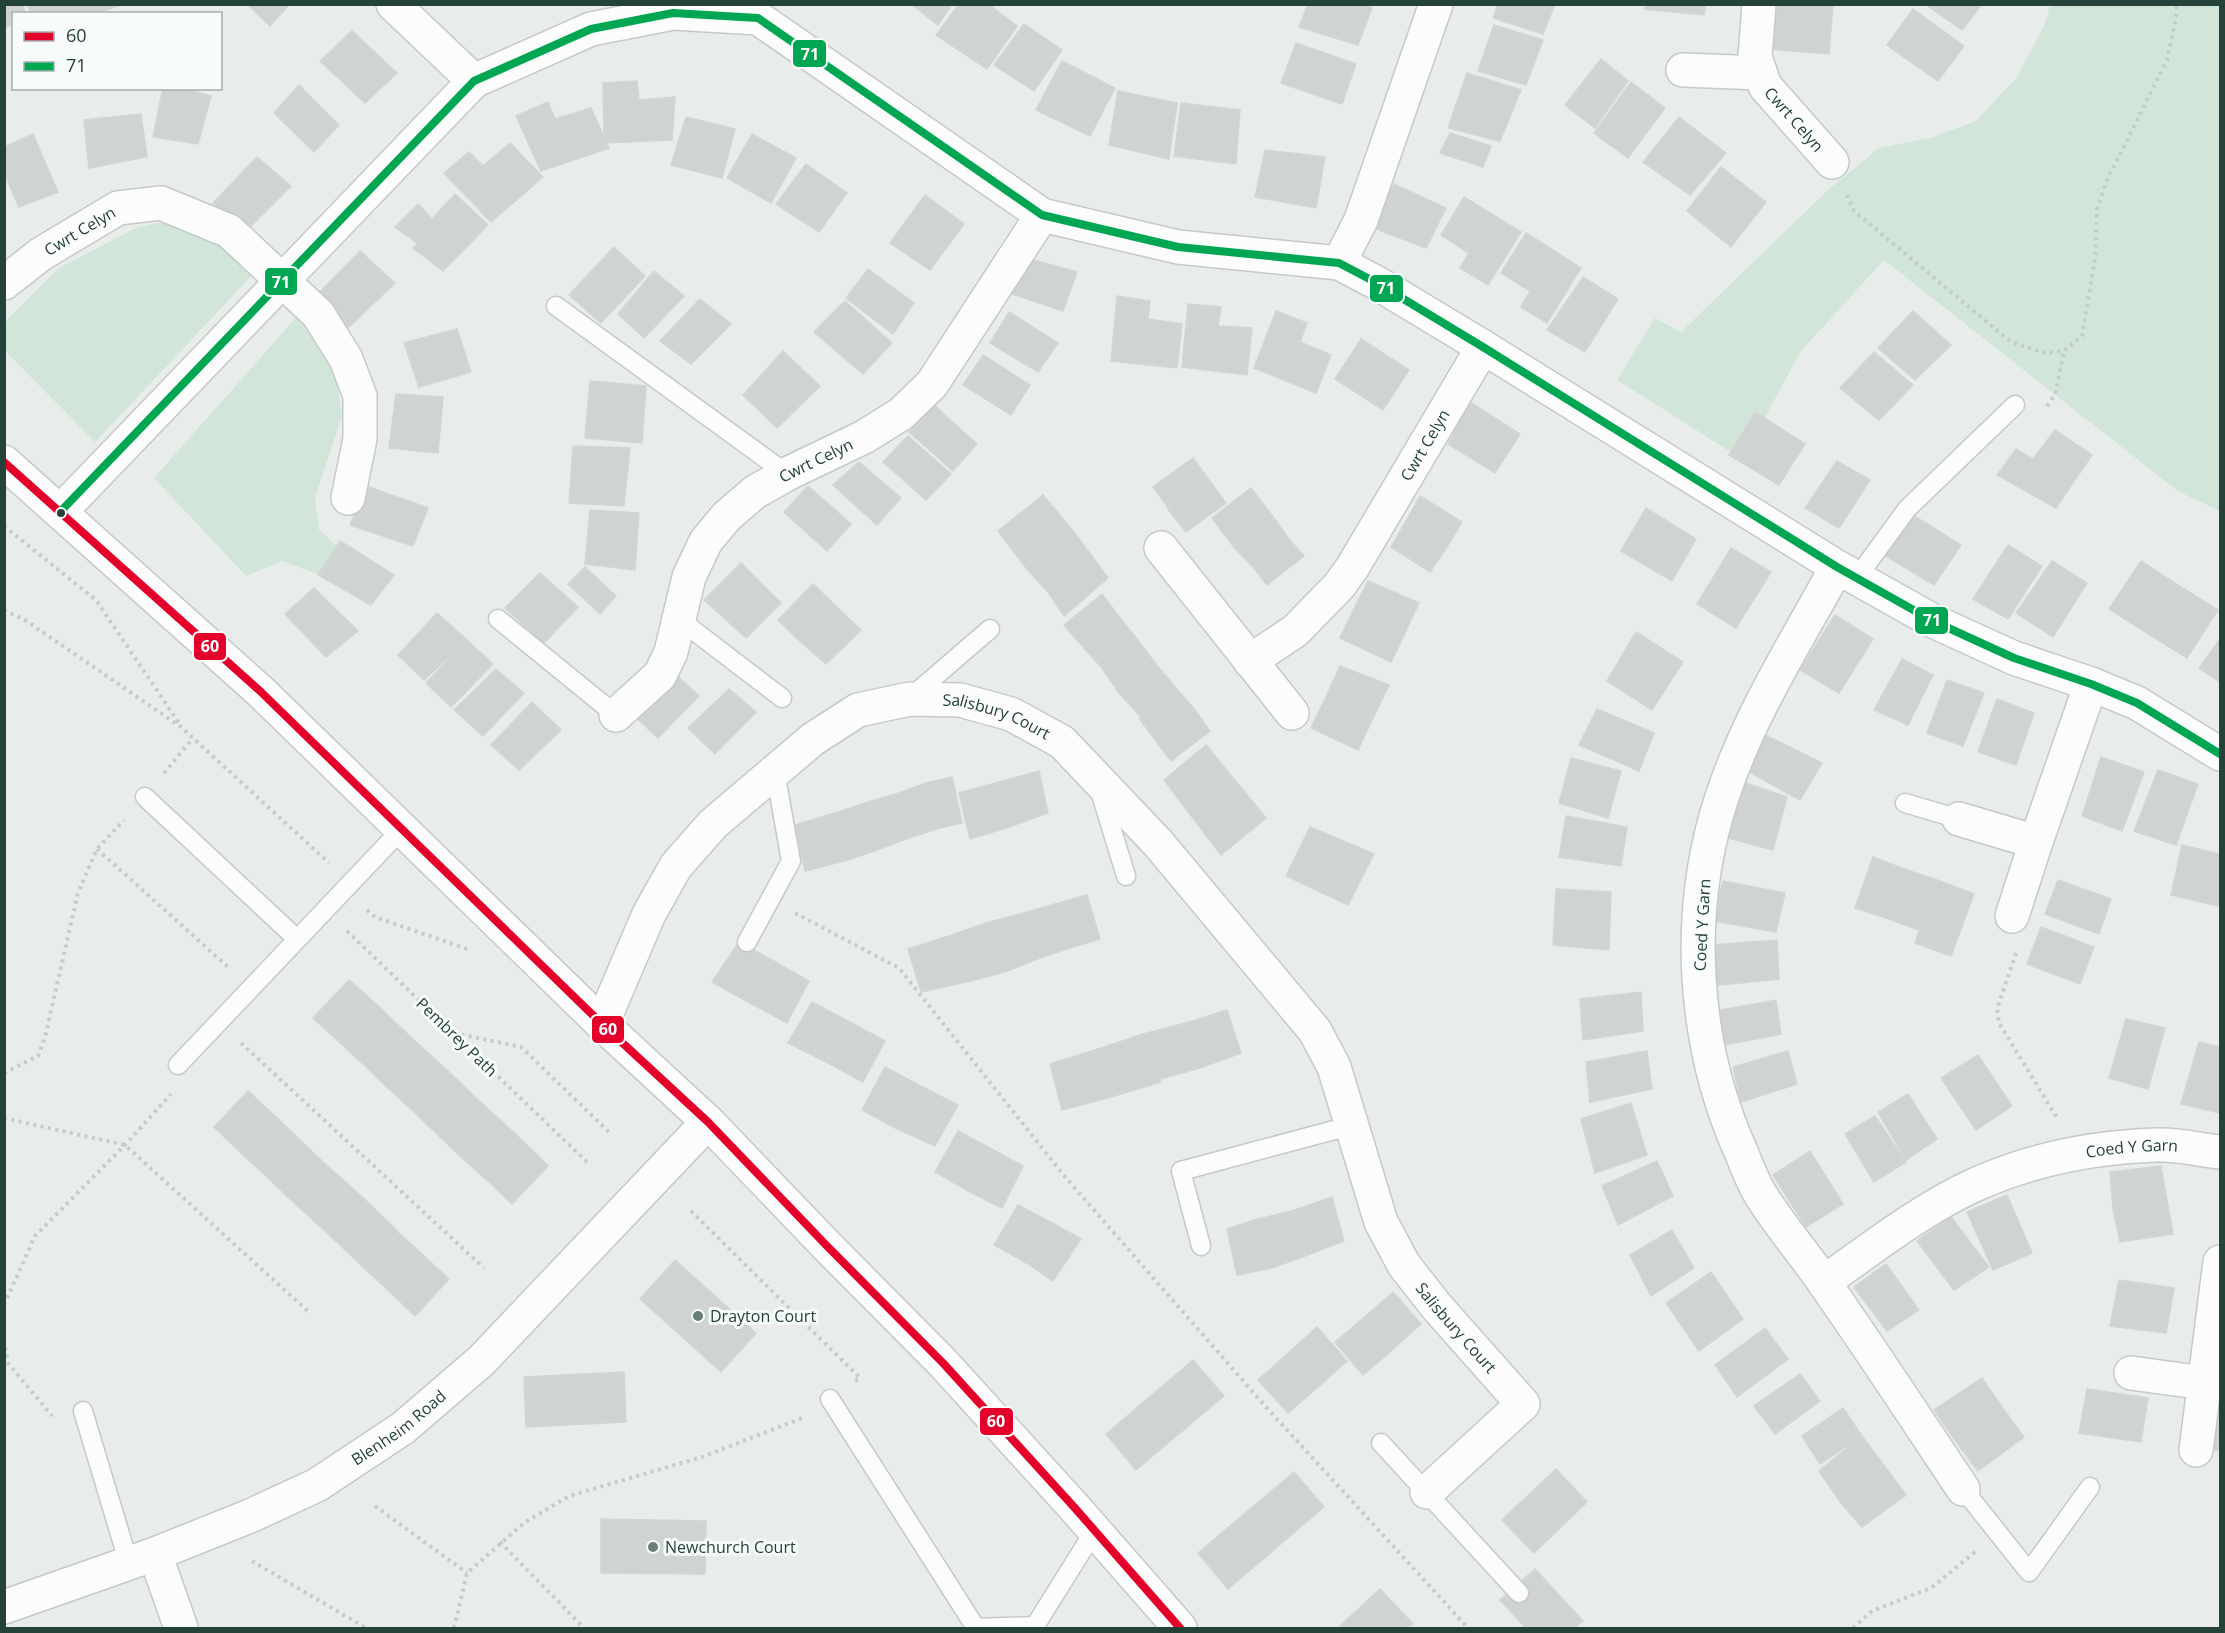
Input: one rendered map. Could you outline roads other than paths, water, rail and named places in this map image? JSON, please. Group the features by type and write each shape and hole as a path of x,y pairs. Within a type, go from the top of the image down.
{"street":[{"path":"393,4 474,81"},
{"path":"1339,263 1361,220 1436,4"},
{"name":"Cwrt Celyn","path":"1759,4 1755,57 1765,86 1832,162"},
{"path":"60,512 474,81 591,29 673,13 759,11 1042,214 1178,247 1339,263 1377,283 1483,347 1847,573 1953,631 2014,658 2091,684 2137,703 2220,754"},
{"name":"Cwrt Celyn","path":"1683,70 1760,73"},
{"name":"Cwrt Celyn","path":"4,283 41,254 118,208 161,203 229,231 318,314 345,358 360,396 360,439 348,498"},
{"name":"Cwrt Celyn","path":"616,714 660,675 671,652 689,577 706,541 727,516 748,498 788,474 873,431 901,414 932,384 1042,214"},
{"name":"Cwrt Celyn","path":"1250,661 1295,631 1324,602 1352,568 1483,347"},
{"path":"4,462 260,691 499,925 708,1122 943,1363 1095,1530 1180,1629"},
{"path":"1161,548 1292,713"},
{"name":"Coed Y Garn","path":"1847,573 1756,714 1722,799 1703,879 1698,957 1709,1052 1728,1124 1759,1192 1824,1282 1963,1489"},
{"path":"2014,910 2091,684"},
{"name":"Salisbury Court","path":"602,1024 649,914 676,866 713,824 775,771 813,739 858,711 910,699 960,700 1011,714 1062,742 1158,843 1315,1031 1334,1067 1381,1222 1404,1265 1437,1307 1523,1404 1426,1492"},
{"path":"1959,819 2036,842"},
{"name":"Blenheim Road","path":"4,1606 142,1559 250,1516 317,1485 403,1428 481,1361 708,1122"},
{"name":"Coed Y Garn","path":"1824,1282 1897,1230 1970,1187 2038,1162 2099,1149 2159,1145 2220,1152"},
{"path":"2196,1449 2220,1263"},
{"path":"2131,1372 2205,1383"},
{"path":"142,1559 181,1629"}],"lane":[{"path":"556,306 788,474"},
{"path":"1847,573 1907,509 2014,405"},
{"path":"498,619 616,714"},
{"path":"680,620 782,698"},
{"path":"910,699 990,629"},
{"path":"747,942 791,861 775,771"},
{"path":"1096,777 1126,876"},
{"path":"145,796 297,939"},
{"path":"1905,803 1959,819"},
{"path":"178,1065 401,830"},
{"path":"1201,1246 1180,1171 1353,1125"},
{"path":"830,1399 976,1628 1035,1626 1095,1530"},
{"path":"83,1411 142,1559"},
{"path":"1381,1443 1519,1593"},
{"path":"1963,1489 2029,1572 2090,1487"}],"place":[{"name":"Drayton Court","path":"698,1316"},
{"name":"Newchurch Court","path":"653,1547"}]}
